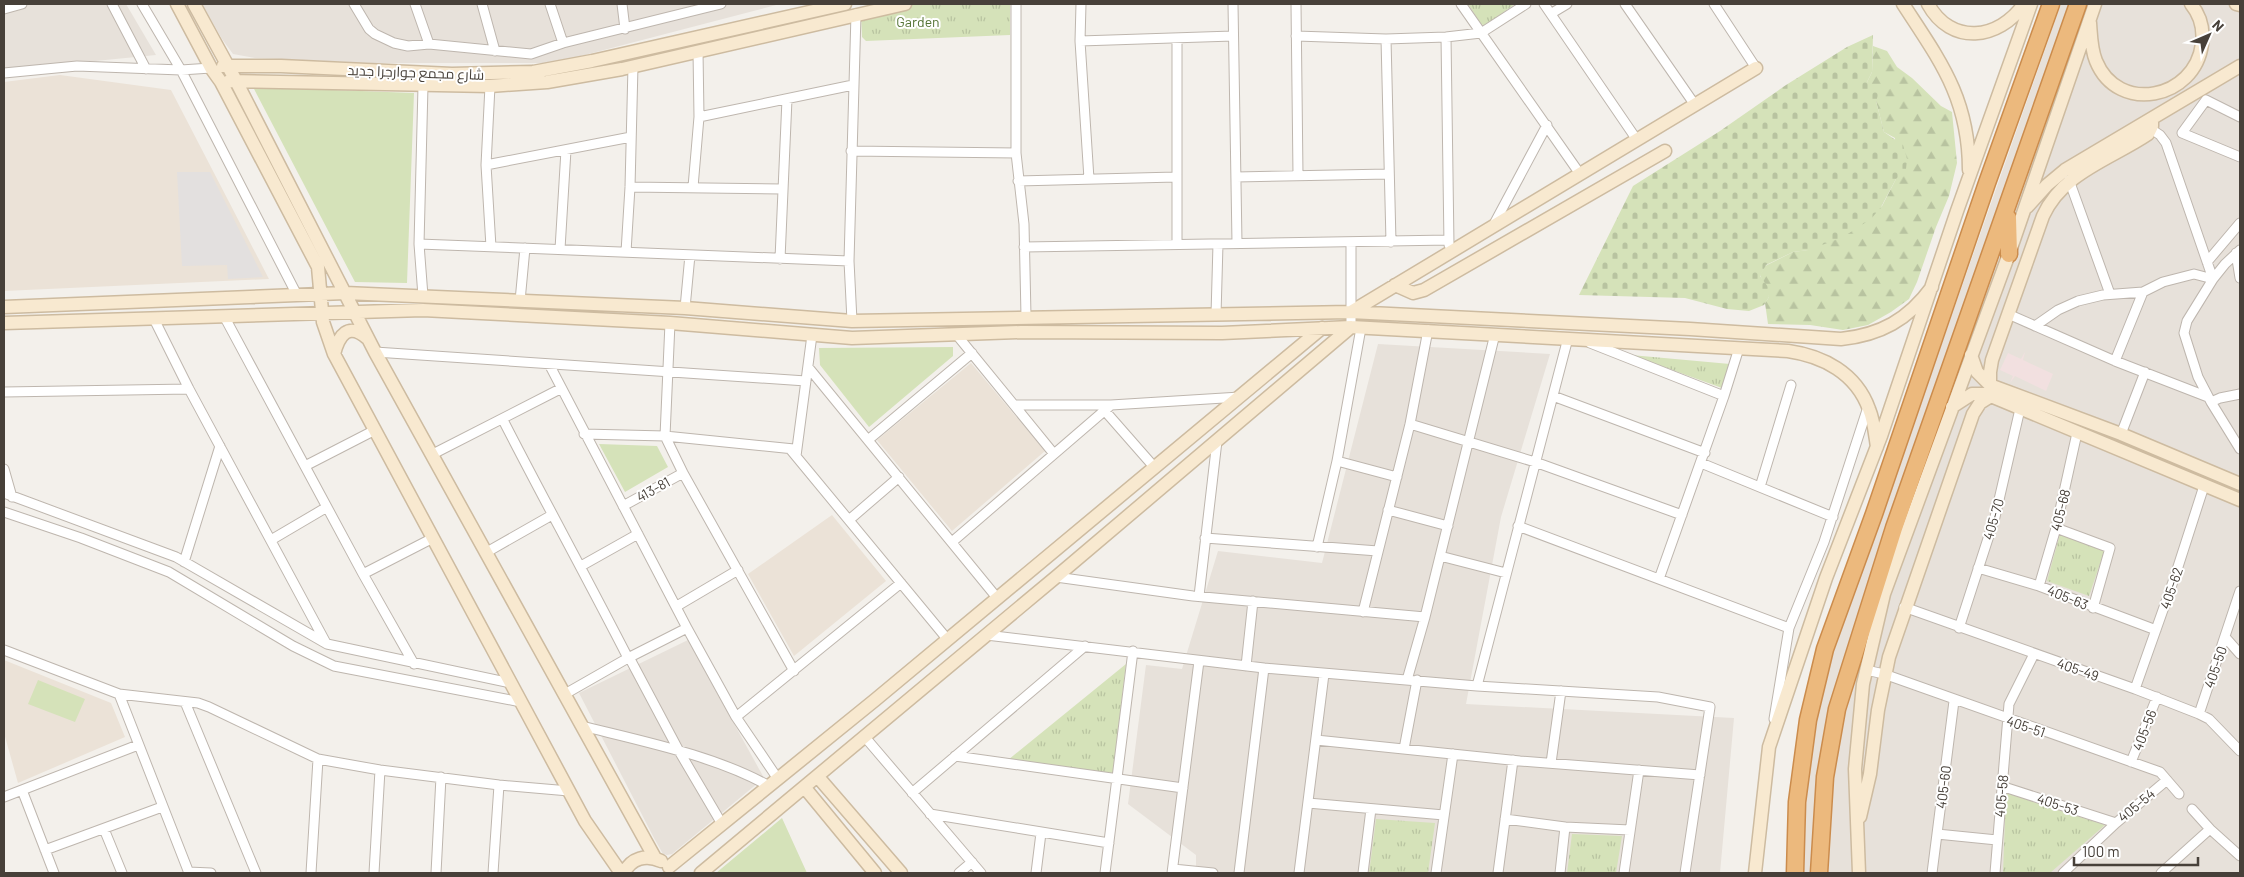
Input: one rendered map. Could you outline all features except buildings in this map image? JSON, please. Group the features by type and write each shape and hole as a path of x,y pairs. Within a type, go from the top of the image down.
{"highway":[{"path":"1795,873 1797,802 1808,720 1825,649 1874,514 1984,192 2051,4"},
{"path":"1819,873 1824,777 1837,709 1894,528 2078,4"},
{"path":"2007,207 2009,254"},
{"path":"1867,613 1884,594"}],"street":[{"path":"4,9 22,4"},
{"path":"112,4 146,69"},
{"path":"142,4 181,70 297,295"},
{"path":"177,4 211,68 221,82 318,267 325,331 334,354 593,835 622,873 635,860 648,857 655,858"},
{"path":"194,4 236,79 367,338 655,858 670,870 722,824 948,640 1320,329 1395,285 1449,246 1494,226 1756,68 1714,4"},
{"path":"415,4 429,44"},
{"path":"482,4 496,51"},
{"path":"550,4 563,43"},
{"path":"622,4 625,28"},
{"path":"355,5 369,28 386,40 408,46 429,44 531,54 563,43 625,28 687,7 721,4"},
{"name":"شارع مجمع جوارجرا جديد","path":"211,68 228,66 486,74 533,72 620,55 845,4"},
{"name":"شارع مجمع جوارجرا جديد","path":"221,82 236,79 423,86 490,86 556,80 627,67 905,4"},
{"path":"1016,4 1016,153 1024,224 1026,316"},
{"path":"1081,4 1080,41 1089,179"},
{"path":"1233,4 1237,243"},
{"path":"1296,4 1298,176"},
{"path":"1461,4 1580,174"},
{"path":"1296,36 1386,38 1446,37 1481,33 1526,4"},
{"path":"1544,4 1552,13 1637,140"},
{"path":"1552,13 1567,4"},
{"path":"1625,4 1695,105"},
{"path":"1903,4 1949,77 1957,95 1967,134 1969,179"},
{"path":"1928,4 1932,12 1944,24 1960,31 1976,34 1992,31 2009,22 2024,4"},
{"path":"1769,747 1824,586 1877,447 2031,4"},
{"path":"1859,873 1855,769 1863,684 1884,594 2009,254 2095,4"},
{"path":"2090,18 2093,50 2102,73 2111,82 2133,93 2158,93 2182,82 2197,62 2201,49 2202,32 2198,15 2191,4"},
{"path":"2236,4 2240,5"},
{"path":"852,321 849,261 856,14"},
{"path":"1080,41 1233,36"},
{"path":"1446,37 1449,246"},
{"path":"1386,38 1391,242"},
{"path":"1177,39 1177,244"},
{"path":"693,187 699,117 698,51"},
{"path":"4,70 76,66 181,70 211,68"},
{"path":"2024,210 2047,185 2065,170 2151,124 2240,66"},
{"path":"626,252 631,137 627,67"},
{"path":"699,117 853,85"},
{"path":"423,86 419,244 423,296"},
{"path":"490,86 486,165 491,247"},
{"path":"780,259 787,99"},
{"path":"2240,117 2206,100 2182,134 2240,157"},
{"path":"1857,834 1870,774 1884,674 1904,607 1974,410 1991,390 1990,366 2043,216 2052,200 2070,180 2145,136 2151,124"},
{"path":"2151,124 2166,144 2213,279"},
{"path":"1494,226 1547,126"},
{"path":"486,165 631,137"},
{"path":"560,250 566,150"},
{"path":"851,151 1016,153"},
{"path":"1395,285 1413,293 1424,290 1665,151"},
{"path":"1236,177 1389,174"},
{"path":"1018,181 1176,177"},
{"path":"2070,180 2110,294"},
{"path":"630,187 782,189"},
{"path":"2207,262 2240,223"},
{"path":"1024,247 1391,242 1449,246"},
{"path":"1317,546 1337,461 1356,328 1350,312 1351,243"},
{"path":"419,244 849,261"},
{"path":"1216,315 1218,244"},
{"path":"520,301 525,248"},
{"path":"2238,252 2240,278"},
{"path":"2238,252 2213,279 2187,321 2184,333 2198,377 2209,400 2240,448"},
{"path":"685,308 690,255"},
{"path":"2035,326 2058,310 2078,302 2110,294 2143,292 2163,282 2194,274 2213,279"},
{"path":"4,307 202,297 345,293 685,308 852,321 1026,316 1350,312 1690,329 1840,339 1868,335 1893,325 1921,302 1932,287"},
{"path":"2115,361 2143,292"},
{"path":"4,323 422,310 670,323 852,338 1021,332 1222,332 1356,328 1428,330 1739,348 1808,354 1834,366 1855,385 1868,407 1877,447"},
{"path":"2008,314 2209,400 2240,394"},
{"path":"224,316 363,574 414,664"},
{"path":"154,319 189,389 327,644"},
{"path":"670,323 665,436 683,473 794,671"},
{"path":"701,873 1056,578 1217,441 1356,328"},
{"path":"1677,345 1690,329"},
{"path":"334,354 337,340 351,330 360,332 367,338"},
{"path":"1286,330 1290,341 1290,355"},
{"path":"1363,612 1410,424 1428,330"},
{"path":"956,334 1054,454"},
{"path":"1404,749 1412,680 1425,617 1495,334"},
{"path":"794,451 812,335"},
{"path":"1477,686 1553,396 1572,338"},
{"path":"1572,338 1724,396"},
{"path":"1659,580 1701,463 1739,348"},
{"path":"375,352 806,381"},
{"path":"868,440 972,353"},
{"path":"1971,355 1977,372 1991,390 2020,409 2240,500"},
{"path":"549,364 560,389 687,628 774,783"},
{"path":"808,366 998,598"},
{"path":"1276,366 1290,381"},
{"path":"2122,434 2145,372"},
{"path":"1760,487 1791,385"},
{"path":"4,392 189,389"},
{"path":"432,455 560,389"},
{"path":"1952,407 1972,394 1991,390 2122,434 2240,484"},
{"path":"1553,396 1704,453"},
{"path":"1014,405 1108,408 1240,397"},
{"path":"1754,873 1769,747 1788,628 1833,516 1868,407"},
{"path":"952,542 1108,408"},
{"path":"1108,408 1155,468"},
{"name":"405-70","path":"1959,628 1995,517 2020,409"},
{"path":"503,420 679,751 722,824"},
{"path":"1410,424 1535,462 1682,516"},
{"path":"305,466 374,430"},
{"name":"405-68","path":"2039,586 2056,528 2078,433"},
{"path":"584,434 665,436 794,451 848,520 948,640"},
{"path":"1199,596 1204,538 1217,441"},
{"path":"184,562 220,446"},
{"path":"1337,461 1396,477"},
{"path":"1701,463 1833,516"},
{"path":"4,469 8,495 184,562 327,644 511,684"},
{"name":"413-81","path":"623,506 683,473"},
{"path":"848,520 898,477"},
{"name":"405-62","path":"2135,689 2204,486"},
{"path":"271,540 327,507"},
{"path":"1388,510 1448,526"},
{"path":"4,512 81,538 169,572 293,646 334,666 521,702"},
{"path":"487,552 552,515"},
{"path":"81,538 87,524"},
{"path":"1518,526 1788,628"},
{"path":"2056,528 2110,548 2093,608"},
{"path":"582,566 638,534"},
{"path":"363,574 433,538"},
{"path":"1204,538 1378,551"},
{"path":"1440,556 1506,573"},
{"name":"405-63","path":"1978,568 2039,586 2093,608 2156,630"},
{"path":"677,606 738,570"},
{"path":"1056,578 1199,596 1425,617"},
{"path":"1808,580 1824,586"},
{"path":"736,717 901,584"},
{"name":"405-50","path":"2199,714 2240,591"},
{"path":"1246,666 1253,601"},
{"name":"405-49","path":"1904,607 2135,689 2199,714 2209,719 2240,751"},
{"path":"565,694 687,628"},
{"path":"986,635 1324,674 1561,692 1658,697 1710,707 1685,873"},
{"path":"2225,637 2240,654"},
{"path":"912,793 1085,646"},
{"path":"4,650 119,694 185,702 209,707 318,759 441,778 569,791"},
{"path":"1105,873 1134,651"},
{"name":"405-58","path":"1995,873 2001,786 2010,704 2034,654"},
{"path":"1199,661 1172,871 1213,873"},
{"path":"1239,873 1264,668"},
{"name":"405-51","path":"1866,670 1884,674 1954,701 2160,772 2179,794"},
{"path":"1299,873 1324,674"},
{"path":"1551,763 1561,692"},
{"path":"119,694 189,872 211,873"},
{"name":"405-56","path":"2131,762 2157,697"},
{"path":"875,700 888,716"},
{"name":"405-60","path":"1932,873 1954,701"},
{"path":"185,702 256,873"},
{"path":"582,726 679,751 774,783"},
{"path":"864,736 982,873"},
{"path":"1316,740 1513,760 1700,775"},
{"path":"4,796 138,744"},
{"path":"1436,873 1453,754"},
{"path":"955,756 1183,788"},
{"path":"311,873 318,759"},
{"path":"1498,873 1513,760"},
{"path":"374,873 380,770"},
{"path":"1624,873 1638,770"},
{"path":"818,777 901,873"},
{"path":"436,873 441,778"},
{"name":"405-54","path":"2063,873 2116,823 2167,780"},
{"path":"493,873 499,785"},
{"name":"405-53","path":"2001,786 2116,823"},
{"path":"805,788 875,873"},
{"path":"22,790 54,873"},
{"path":"1308,803 1444,816"},
{"path":"45,850 162,807"},
{"path":"1362,873 1371,809"},
{"path":"2192,809 2210,829 2240,856"},
{"path":"930,814 1109,843"},
{"path":"1505,819 1565,827 1630,830"},
{"path":"1560,873 1565,827"},
{"path":"104,828 122,873"},
{"path":"2161,873 2210,829"},
{"path":"1036,873 1041,833"},
{"path":"1937,834 1997,840"},
{"path":"959,873 972,862"}],"shaded area":[{"path":"4,4 126,4 156,55 4,70"},
{"path":"202,4 780,4 554,63 374,63 255,58 233,54"},
{"path":"2061,4 2240,4 2240,873 1803,873 1808,781 1818,716 1833,654"},
{"path":"60,75 171,90 269,279 4,291 4,82"},
{"path":"177,172 210,172 263,277 228,279 227,265 182,266"},
{"path":"1378,344 1550,354 1501,517 1466,704 1734,718 1720,873 1196,873 1196,855 1128,804 1146,665 1182,669 1218,551 1322,563"},
{"path":"2025,352 2023,360 2053,374 2046,391 2015,376 2010,383 2013,376 2000,370 2008,353 2021,359"},
{"path":"971,363 1045,451 952,531 877,440"},
{"path":"832,515 886,581 794,656 748,574"},
{"path":"688,640 764,778 672,854 667,855 663,854 654,838 579,693"},
{"path":"4,660 111,703 125,737 18,783 4,733"}],"green space":[{"name":"Garden","path":"910,4 1010,4 1010,35 866,41 862,37 861,15"},
{"path":"1468,4 1515,4 1485,26 1481,24"},
{"path":"1873,35 1872,72 1867,82 1880,91 1876,101 1884,132 1903,145 1907,159 1906,169 1896,179 1881,207 1871,219 1843,237 1809,250 1793,252 1766,265 1760,276 1768,287 1769,297 1764,305 1749,311 1727,309 1685,298 1579,295 1633,186 1720,131 1786,85 1847,47"},
{"path":"1873,46 1887,51 1897,67 1912,78 1941,106 1952,112 1957,163 1949,196 1917,282 1909,299 1868,325 1843,330 1810,325 1768,324 1765,303 1769,297 1760,275 1765,266 1793,252 1808,250 1882,206 1896,179 1895,138 1884,132 1876,101 1867,82 1872,72"},
{"path":"253,87 414,93 407,283 355,282"},
{"path":"953,347 953,356 869,427 820,365 819,348"},
{"path":"1631,355 1730,364 1722,388"},
{"path":"599,444 657,446 668,467 625,492"},
{"path":"2060,534 2105,549 2089,596 2047,581"},
{"path":"1126,664 1113,773 1008,760"},
{"path":"38,680 85,699 75,722 28,704"},
{"path":"2006,793 2105,825 2050,873 2003,873"},
{"path":"782,818 807,873 716,873"},
{"path":"1376,819 1435,823 1428,873 1369,873"},
{"path":"1572,834 1622,836 1616,873 1567,873"}]}
